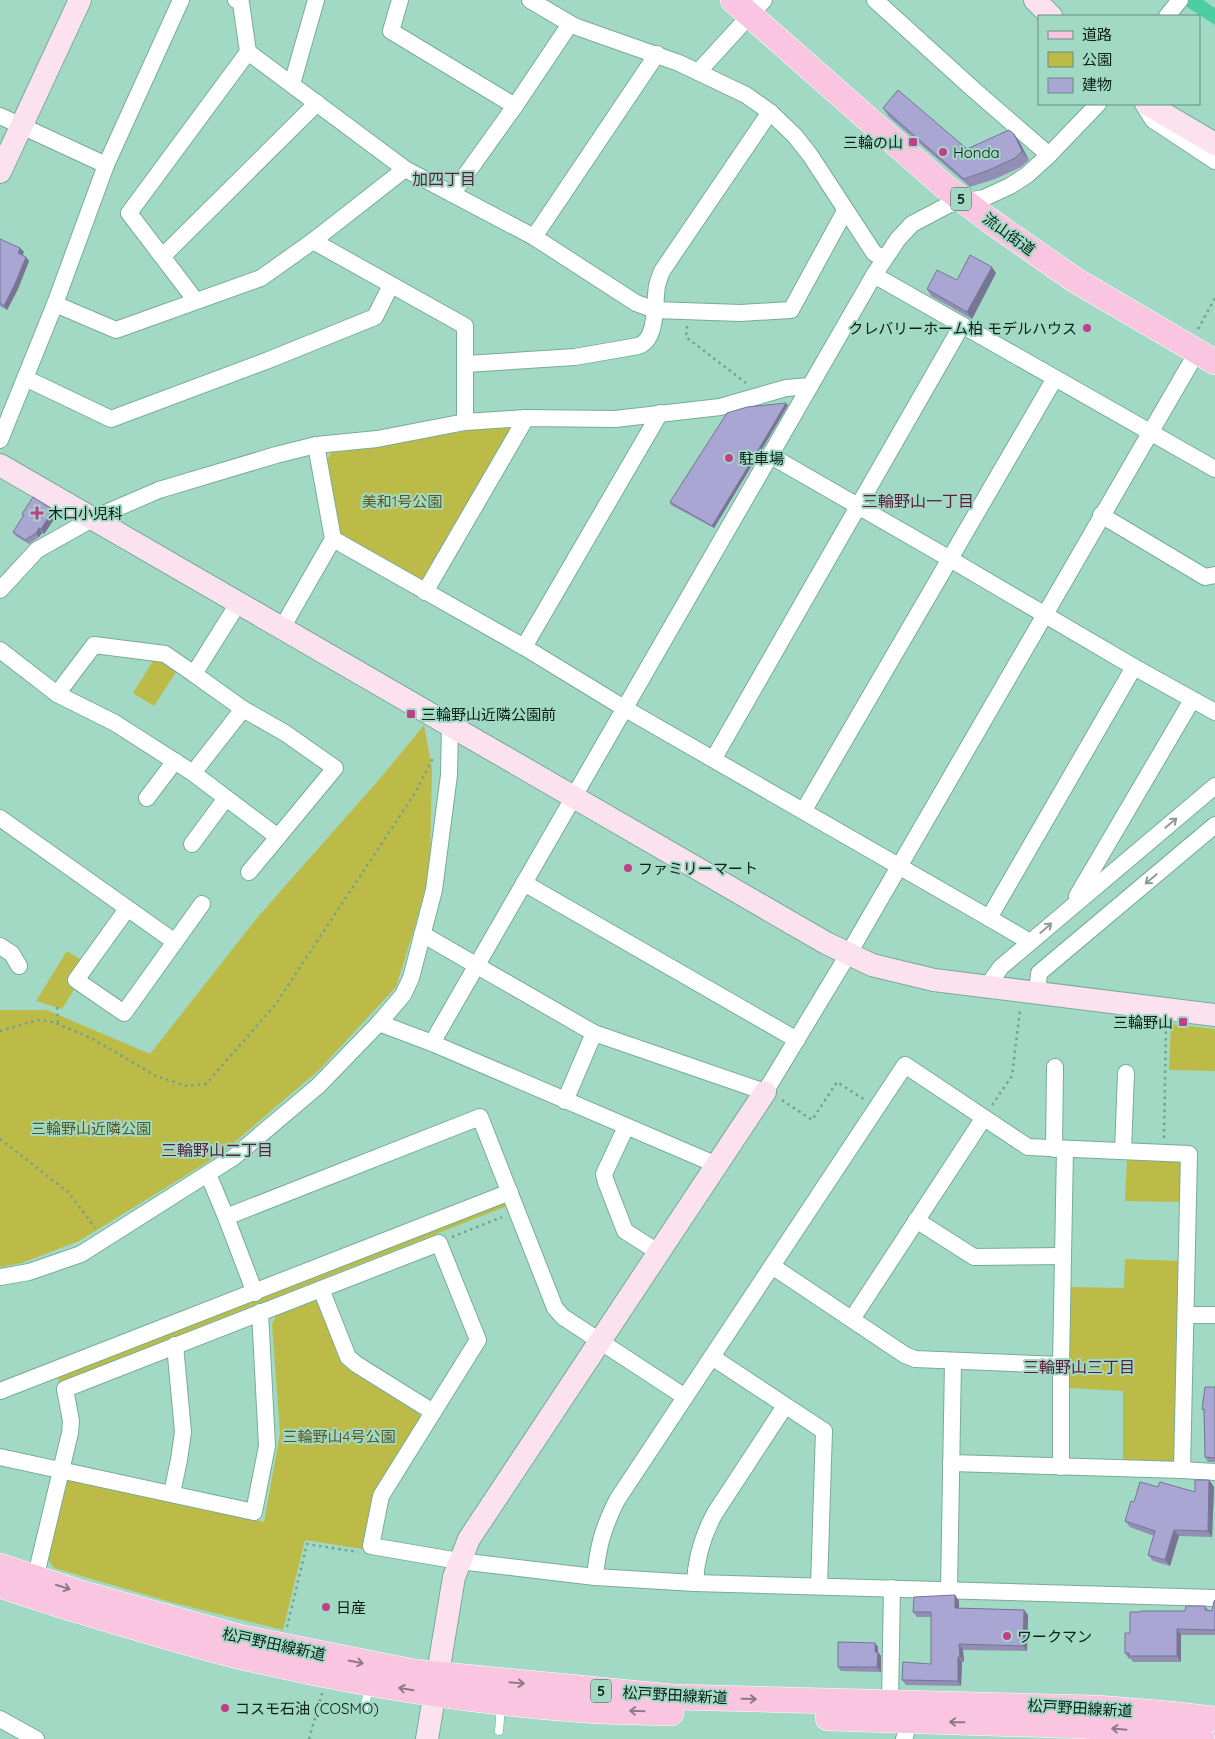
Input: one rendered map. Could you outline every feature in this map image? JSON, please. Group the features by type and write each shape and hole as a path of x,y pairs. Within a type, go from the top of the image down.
{"main road":[{"name":"流山街道","path":"749,5 944,186 965,202 1027,248 1075,280 1203,349"},
{"name":"松戸野田線新道","path":"0,1566 172,1619 239,1637 402,1671 436,1684 502,1701 584,1710 907,1730 1085,1726 1172,1734 1202,1739"},
{"name":"松戸野田線新道","path":"0,1585 32,1597 249,1659 369,1682 674,1697 1116,1710 1215,1719"}],"street":[{"path":"0,172 80,0"},
{"path":"0,440 55,304 106,165 181,0"},
{"path":"196,301 129,213 248,52 241,4 236,0"},
{"path":"292,84 316,0"},
{"path":"400,0 391,32 515,106"},
{"path":"530,0 574,26 657,54 698,72 746,95 770,112 800,142 874,253 884,259"},
{"path":"875,0 1049,155"},
{"path":"1035,0 1050,15"},
{"path":"1168,15 1179,1"},
{"path":"698,72 749,5"},
{"path":"452,194 515,106 570,24"},
{"path":"248,52 406,169 534,237 636,303 655,310 740,314 790,310 846,211"},
{"path":"534,237 657,54"},
{"path":"163,256 317,103"},
{"path":"432,1043 874,275 898,239 912,224 950,204 988,197 1027,175 1097,105"},
{"path":"1146,105 1153,120 1166,131 1215,162"},
{"path":"1147,105 1215,144"},
{"path":"466,364 575,357 640,346 646,342 650,336 657,284 662,271 770,112"},
{"path":"0,116 106,165"},
{"path":"55,304 116,330 261,278 313,241 406,169"},
{"path":"313,241 465,326 465,422"},
{"path":"874,275 1215,469"},
{"path":"25,378 111,420 375,317 391,285"},
{"path":"714,758 962,326"},
{"path":"427,1739 454,1577 469,1538 717,1166 773,1096 797,1040 1101,515 1150,432 1203,349"},
{"path":"804,810 1054,378"},
{"path":"0,590 37,550 94,518 159,490 276,455 316,445 377,439 465,422 526,418 615,419 720,407 786,388 810,386"},
{"path":"524,647 660,413"},
{"path":"425,592 526,418"},
{"path":"282,628 333,539 316,445"},
{"path":"771,456 1215,712"},
{"path":"0,465 826,943 872,965 934,980 992,988 1029,998 1215,1015"},
{"path":"1101,515 1205,576 1215,575"},
{"path":"333,539 524,647 624,708 990,918 1023,938 1027,944"},
{"path":"194,674 239,602"},
{"path":"57,694 94,645 165,654 243,709 285,733 335,768 249,872"},
{"path":"0,650 57,694 115,723 193,773 278,837"},
{"path":"990,918 1134,667"},
{"path":"1072,906 1192,700"},
{"path":"193,773 243,709"},
{"path":"0,1277 30,1272 81,1254 234,1157 318,1086 379,1023 403,995 411,978 434,890 449,775 450,725"},
{"path":"147,798 175,761"},
{"path":"992,988 993,978 1001,967 1215,786"},
{"path":"192,844 226,798"},
{"path":"0,818 175,942"},
{"path":"1029,998 1039,974 1215,825"},
{"path":"524,883 797,1040"},
{"path":"127,909 76,980 124,1013 202,904"},
{"path":"422,934 594,1033 773,1096"},
{"path":"0,946 12,954 19,966"},
{"path":"379,1023 432,1043 717,1166"},
{"path":"565,1101 594,1033"},
{"path":"595,1577 602,1533 617,1500 905,1065 1028,1147 1189,1154 1182,1470"},
{"path":"1055,1067 1060,1149 1063,1256 1061,1467"},
{"path":"1123,1151 1126,1073"},
{"path":"226,1217 480,1116 555,1308 563,1317 685,1397"},
{"path":"852,1319 984,1119"},
{"path":"626,1127 604,1174 606,1182 625,1231 658,1252"},
{"path":"208,1174 255,1292"},
{"path":"0,1391 510,1192"},
{"path":"916,1220 974,1257 1063,1256"},
{"path":"35,1578 70,1433 65,1388 439,1243 478,1340 380,1496 371,1546 460,1561 595,1577 695,1583 1215,1598"},
{"path":"772,1266 905,1355 915,1359 1061,1366"},
{"path":"321,1289 348,1357 356,1364 434,1412"},
{"path":"0,1457 254,1512 267,1446 260,1312"},
{"path":"1186,1315 1215,1315"},
{"path":"172,1493 179,1460 182,1432 176,1345"},
{"path":"712,1357 824,1432 819,1586"},
{"path":"949,1590 953,1362"},
{"path":"695,1583 696,1567 702,1540 714,1513 785,1406"},
{"path":"951,1463 1215,1472"},
{"path":"890,1702 892,1588"},
{"path":"0,1719 36,1739"}],"lane":[{"path":"364,1709 369,1682"},
{"path":"499,1731 502,1701"}],"path":[{"path":"1203,349 1215,298"},
{"path":"689,312 686,337 755,389 757,397"},
{"path":"0,1031 38,1020 58,1024 91,1038 156,1076 187,1086 206,1084 275,1005 414,793 436,753"},
{"path":"984,1119 1012,1076 1029,998"},
{"path":"57,1007 58,1024"},
{"path":"1164,1152 1166,1020"},
{"path":"773,1096 812,1120 837,1082 876,1108"},
{"path":"0,1139 68,1193 104,1239"},
{"path":"439,1243 518,1211"},
{"path":"282,1646 307,1544 364,1553 371,1546"},
{"path":"308,1739 324,1687"}],"green space":[{"name":"美和1号公園","path":"507,424 512,432 428,578 420,579 343,538 337,529 326,462 332,451"},
{"path":"153,661 162,662 176,672 154,706 133,693"},
{"name":"三輪野山近隣公園","path":"424,725 432,768 430,863 415,926 396,987 319,1070 222,1153 79,1241 22,1263 0,1267 0,1010 47,1010 150,1054 257,918 383,775"},
{"path":"67,951 81,960 66,980 75,988 62,1009 36,1001"},
{"path":"1171,1024 1215,1029 1215,1071 1169,1070"},
{"path":"1127,1158 1177,1159 1182,1164 1180,1202 1125,1201"},
{"path":"503,1203 507,1206 59,1382 58,1377"},
{"path":"1125,1259 1180,1261 1176,1458 1171,1464 1123,1462 1123,1391 1069,1388 1070,1287 1124,1288"},
{"name":"三輪野山4号公園","path":"312,1301 318,1302 343,1363 349,1369 419,1412 420,1419 374,1492 362,1549 305,1540 283,1630 174,1603 54,1568 48,1559 65,1484 70,1479 264,1522 280,1434 272,1324 276,1316"}],"shaded area":[{"path":"1188,0 1203,0 1215,8 1215,25 1200,15 1184,5"}],"building":[{"path":"898,90 967,149 1009,130 1014,134 1022,151 1015,158 964,179 883,108"},
{"path":"0,239 20,248 18,253 26,257 4,306 0,303"},
{"path":"970,255 992,267 967,312 927,289 937,270 957,280"},
{"name":"駐車場","path":"786,403 712,526 670,502 727,413 747,407"},
{"path":"33,497 53,510 41,529 39,528 36,533 25,540 13,532"},
{"path":"1205,1387 1215,1387 1215,1458 1205,1457 1204,1409 1202,1409"},
{"path":"1195,1480 1209,1480 1208,1531 1174,1530 1165,1560 1148,1555 1155,1531 1125,1521 1131,1501 1134,1502 1140,1482 1158,1487 1160,1482 1195,1492"},
{"path":"955,1595 955,1608 1024,1610 1023,1646 959,1644 958,1681 902,1680 903,1662 931,1664 931,1612 913,1612 914,1597"},
{"path":"1215,1600 1215,1630 1177,1629 1177,1656 1129,1656 1129,1653 1125,1653 1125,1633 1130,1633 1130,1612 1185,1611 1186,1606 1205,1606 1205,1610 1212,1611"},
{"path":"838,1642 875,1643 875,1652 878,1652 877,1667 838,1667"}],"place":[{"name":"三輪の山","path":"913,142"},
{"name":"Honda","path":"943,152"},
{"name":"クレバリーホーム柏 モデルハウス","path":"1087,328"},
{"name":"駐車場","path":"729,458"},
{"name":"木口小児科","path":"37,513"},
{"name":"三輪野山近隣公園前","path":"411,714"},
{"name":"ファミリーマート","path":"628,868"},
{"name":"三輪野山","path":"1183,1022"},
{"name":"日産","path":"326,1607"},
{"name":"ワークマン","path":"1007,1636"},
{"name":"コスモ石油 (COSMO)","path":"225,1708"}],"district":[{"name":"加四丁目","path":"444,179"},
{"name":"三輪野山一丁目","path":"918,501"},
{"name":"三輪野山二丁目","path":"217,1150"},
{"name":"三輪野山三丁目","path":"1079,1367"}]}
